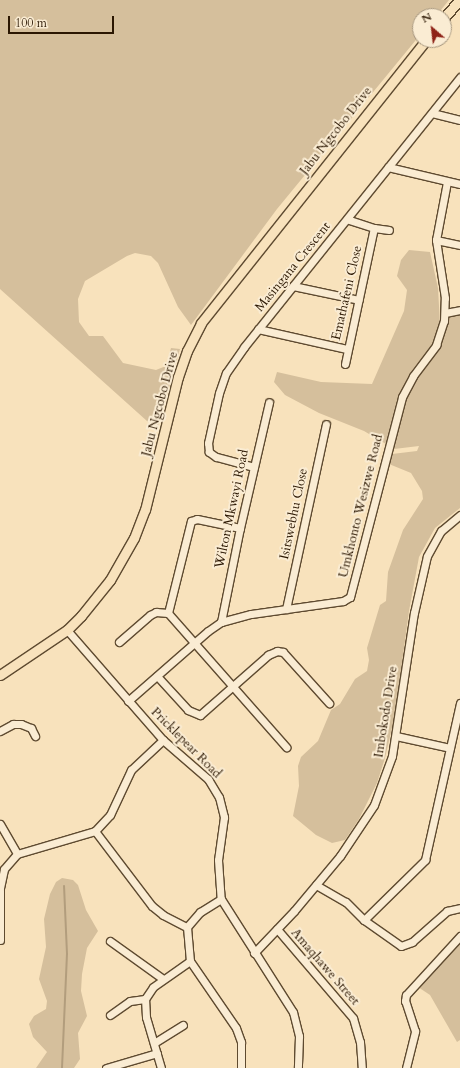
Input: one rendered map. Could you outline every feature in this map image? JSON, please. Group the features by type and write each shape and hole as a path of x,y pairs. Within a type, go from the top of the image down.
{"main road":[{"path":"452,8 459,0"},
{"name":"Jabu Ngcobo Drive","path":"0,675 67,630 81,616 110,580 134,538 151,490 178,376 187,351 202,323 420,48"}],"street":[{"name":"Masingana Crescent","path":"254,467 216,457 209,452 208,444 224,379 233,361 460,77"},
{"path":"432,113 460,120"},
{"path":"388,167 460,184"},
{"name":"Umkhonto Wesizwe Road","path":"128,701 194,643 222,622 251,614 343,601 351,594 402,397 413,376 436,345 445,313 436,240 447,182"},
{"path":"347,219 374,228 389,230"},
{"name":"Emathafeni Close","path":"344,364 374,228"},
{"path":"436,240 460,245"},
{"path":"293,286 359,300"},
{"path":"445,313 460,310"},
{"path":"258,330 347,349"},
{"name":"Wilton Mkwayi Road","path":"222,622 240,528 269,402"},
{"name":"Isitswebhu Close","path":"286,609 326,424"},
{"name":"Imbokodo Drive","path":"254,953 316,885 353,839 374,805 386,777 396,736 414,613 427,556 441,531 460,515"},
{"path":"168,613 191,521 197,519 240,528"},
{"path":"119,642 150,615 156,612 168,613 286,747"},
{"name":"Pricklepear Road","path":"67,630 163,740 208,779 219,797 224,817 218,867 221,899 254,953 287,1000 297,1021 300,1046 298,1068"},
{"path":"157,676 194,715 203,714 268,655 277,650 288,658 329,703"},
{"path":"364,920 425,860 460,703"},
{"path":"0,731 13,724 21,724 31,728 35,736"},
{"path":"396,736 450,748"},
{"path":"0,940 0,889 4,869 18,854 95,831 110,815 131,770 163,740"},
{"path":"0,824 18,854"},
{"path":"95,831 152,906 163,915 187,928"},
{"path":"316,885 346,902 364,920 398,944 405,946 447,911 460,908"},
{"path":"221,899 200,912 187,928 190,961 236,1028 241,1042 241,1068"},
{"name":"Amaqhawe Street","path":"277,929 353,1018 360,1042 362,1068"},
{"path":"406,1068 415,1031 405,1000 406,995 460,936"},
{"path":"110,941 163,979"},
{"path":"161,1068 145,1010 145,999 149,991 163,979 190,961"},
{"path":"110,1015 130,1001 145,999"},
{"path":"154,1044 183,1025"},
{"path":"106,1068 157,1053"}],"shaded area":[{"path":"0,0 449,0 442,8 412,8 412,45 277,209 191,325 178,307 158,263 151,256 135,253 127,256 85,281 78,299 79,322 89,336 103,336 123,363 156,370 166,366 171,348 180,349 157,430 0,289"},
{"path":"409,250 430,252 438,288 440,324 434,342 413,369 398,396 386,444 364,431 319,413 285,395 274,382 277,372 321,382 372,384 404,311 407,290 397,276 401,260"},
{"path":"460,315 460,508 435,528 419,557 409,611 395,715 385,758 377,783 359,819 345,840 332,843 316,835 293,816 299,786 298,766 301,757 318,741 331,710 340,704 355,679 367,671 369,660 367,648 380,605 386,601 388,572 403,530 423,499 422,491 411,473 389,464 392,454 417,451 419,446 394,449 403,408 411,387 443,340 449,316"},
{"path":"62,878 73,880 78,885 86,910 98,931 87,948 82,974 81,991 87,1016 78,1033 80,1059 74,1068 36,1068 47,1052 33,1037 29,1024 34,1016 46,1009 47,1001 39,979 46,947 44,919 50,894 56,882"},
{"path":"460,942 460,1040 457,1042 430,995 418,987"}],"waterway":[{"path":"62,1068 67,954 64,886"}]}
